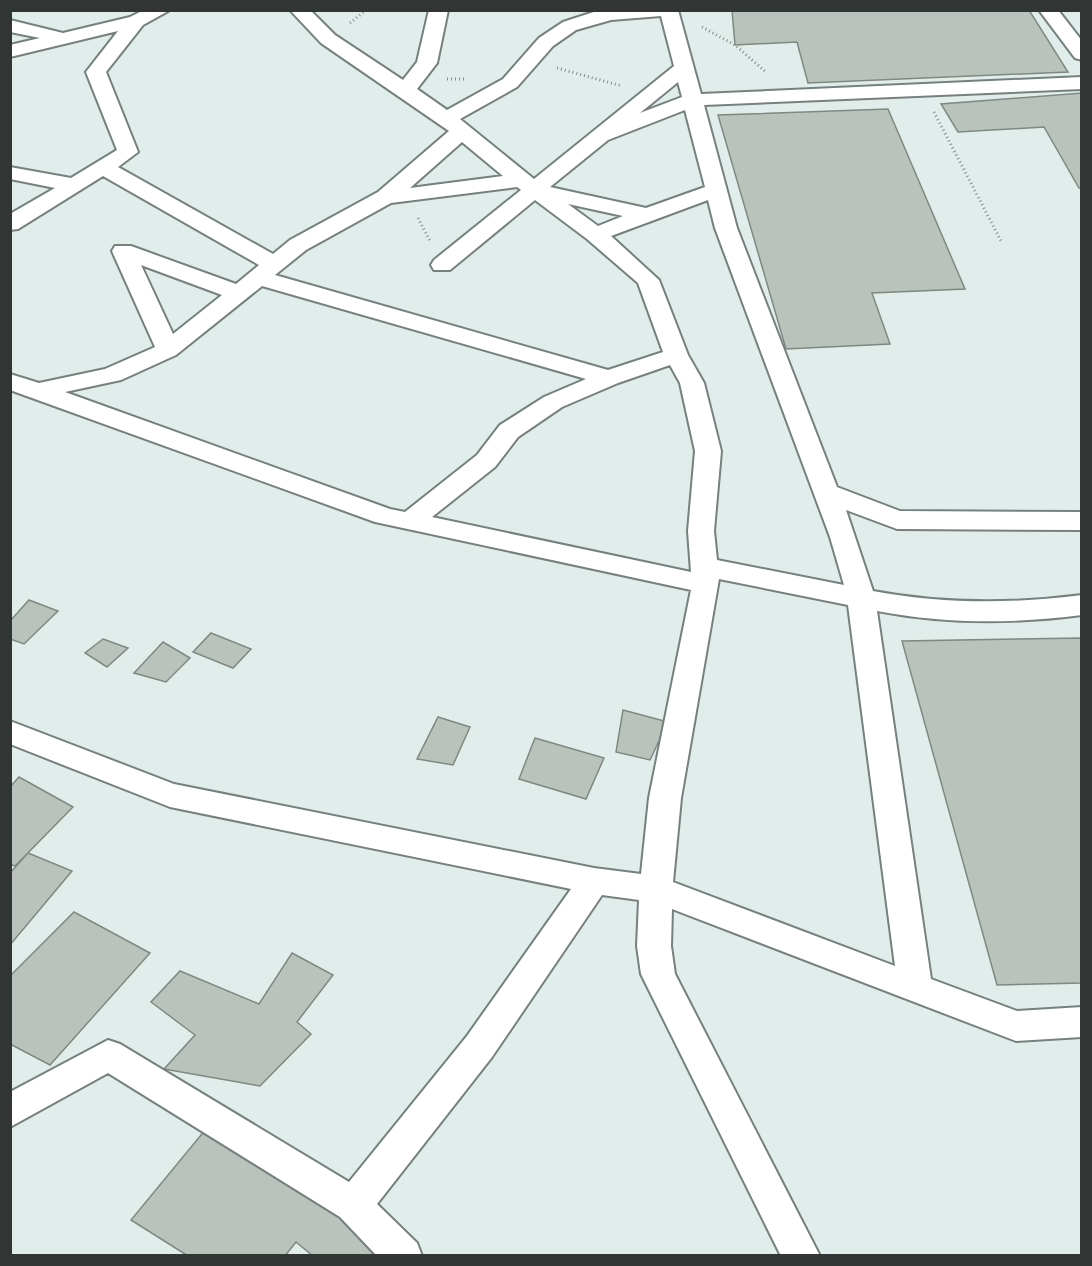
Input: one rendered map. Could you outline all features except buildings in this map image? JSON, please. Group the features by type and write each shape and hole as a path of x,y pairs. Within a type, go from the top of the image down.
{"street":[{"path":"10,51 136,21 161,10"},
{"path":"299,10 328,39 406,90 454,125 528,185 595,234 648,280 676,355 692,383 708,451 701,531 705,576 665,798 656,889 654,946 658,974 801,1256"},
{"path":"406,90 427,63 434,23 439,10"},
{"path":"396,196 454,125 516,79 558,32 582,20 605,15 669,10 726,228 843,537 861,597 915,987"},
{"path":"1048,10 1082,54"},
{"path":"10,224 128,152 96,72 136,21"},
{"path":"10,26 64,38"},
{"path":"442,265 528,185 602,135 684,67"},
{"path":"602,135 692,100 1082,83"},
{"path":"103,167 265,271 609,378"},
{"path":"10,173 75,185"},
{"path":"37,391 112,375 168,350 298,245 396,196 528,185 647,215"},
{"path":"595,234 716,190"},
{"path":"168,350 123,251 237,292"},
{"path":"411,521 486,461 509,431 553,402 609,378 676,355"},
{"path":"10,381 384,516 705,576 747,573 912,607 974,611 1082,604"},
{"path":"826,492 897,520 1082,521"},
{"path":"10,732 170,795 594,880 656,889 1016,1026 1082,1022"},
{"path":"353,1204 409,1140 459,1075 525,984 594,880"},
{"path":"10,1111 108,1055 353,1204 403,1256"}],"path":[{"path":"530,61 651,94"},
{"path":"396,196 442,265"}]}
